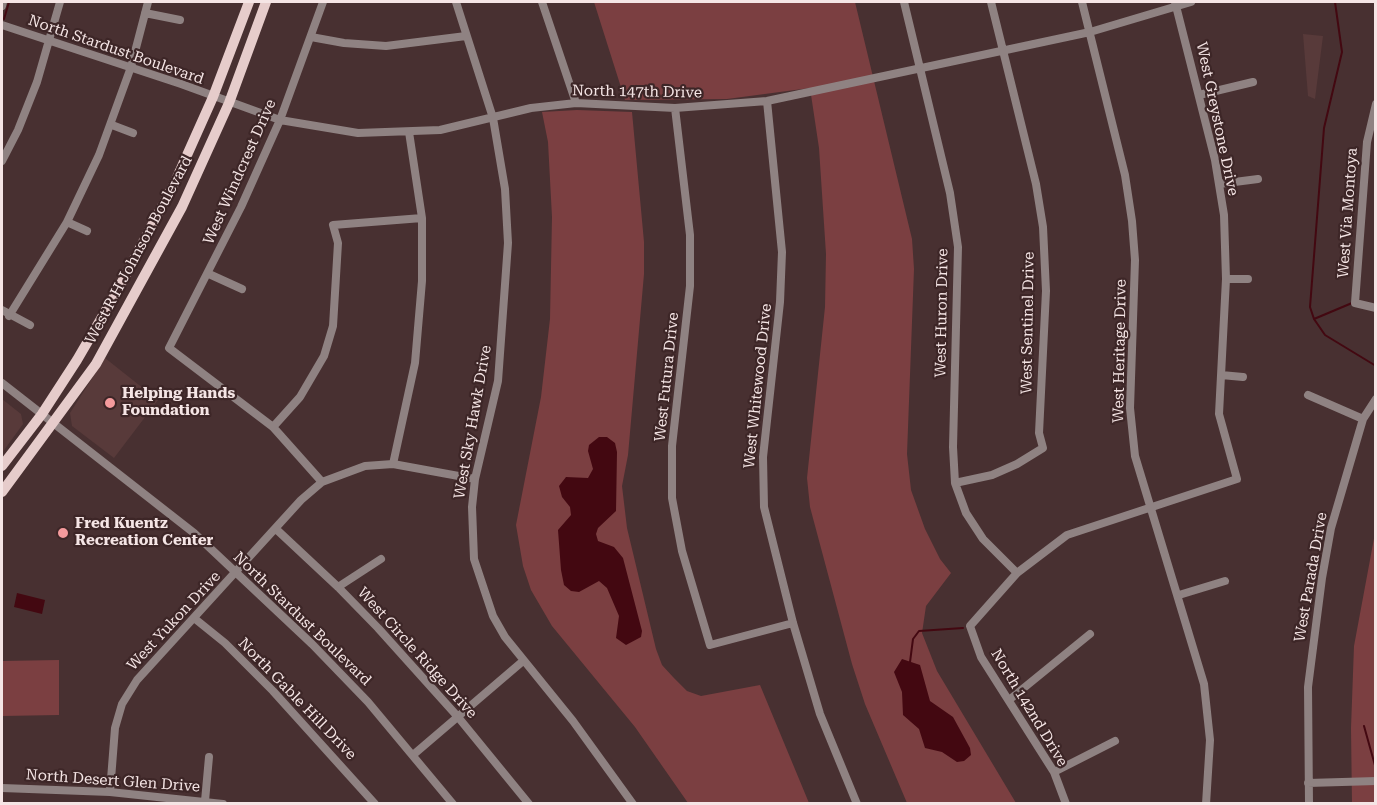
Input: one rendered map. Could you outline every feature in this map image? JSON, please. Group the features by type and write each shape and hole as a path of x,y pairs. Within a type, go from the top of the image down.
{"main road":[{"name":"West R H Johnson Boulevard","path":"2,492 96,364 182,207 221,100 249,2"},
{"name":"West R H Johnson Boulevard","path":"2,466 42,414 116,293 221,100 266,2"}],"street":[{"path":"2,6 3,2"},
{"path":"2,160 26,111 50,41 60,2"},
{"path":"9,316 67,222 112,124 131,67 148,2"},
{"name":"West Windcrest Drive","path":"273,427 169,348 209,274 279,120 323,2"},
{"name":"West Sky Hawk Drive","path":"456,2 493,118 505,189 508,243 498,381 475,479 471,531 482,588 493,616 523,661 573,721 633,804"},
{"path":"542,2 576,103"},
{"name":"West Huron Drive","path":"904,2 950,192 958,247 953,447 955,483 966,513 984,539 1017,573"},
{"name":"West Sentinel Drive","path":"955,483 992,475 1017,464 1043,448 1039,433 1046,291 1043,227 1036,184 991,2"},
{"name":"West Heritage Drive","path":"1082,2 1125,176 1132,221 1135,260 1130,408 1135,456 1198,661 1207,707 1210,751 1206,804"},
{"name":"North 147th Drive","path":"221,100 279,120 358,134 440,130 531,108 576,103 675,108 767,101 1090,32 1175,4 1191,2"},
{"name":"West Greystone Drive","path":"1152,506 1237,479 1219,414 1226,279 1224,215 1199,95 1175,4"},
{"path":"145,13 180,20"},
{"name":"North Stardust Boulevard","path":"6,27 131,67 221,100"},
{"path":"311,37 344,43 386,46 466,36"},
{"path":"1199,95 1253,82"},
{"name":"West Whitewood Drive","path":"767,101 782,252 780,302 764,446 762,483 764,507 793,623 820,714 858,804"},
{"name":"West Via Montoya","path":"1376,104 1367,142 1355,303 1376,308"},
{"name":"West Futura Drive","path":"675,108 690,235 690,286 672,446 672,498 682,551 710,645 793,623"},
{"path":"112,124 133,133"},
{"path":"393,464 414,363 422,281 422,218 409,132"},
{"path":"1219,184 1258,179"},
{"path":"422,218 333,225 338,243 333,326 324,356 306,387 273,427 322,482 365,466 393,464 475,479"},
{"path":"67,222 87,231"},
{"path":"209,274 242,289"},
{"path":"1226,279 1248,279"},
{"path":"2,310 9,316 30,325"},
{"path":"1221,375 1243,377"},
{"name":"North Stardust Boulevard","path":"2,384 173,516 236,573 360,693 453,804"},
{"path":"1308,396 1363,419"},
{"name":"West Parada Drive","path":"1309,804 1308,687 1316,615 1331,528 1363,419 1376,399"},
{"name":"West Yukon Drive","path":"110,792 115,728 122,704 137,680 301,500 322,482"},
{"path":"1017,573 1067,536 1152,506"},
{"name":"West Circle Ridge Drive","path":"276,529 339,587 458,717 529,804"},
{"path":"339,587 381,559"},
{"name":"North 142nd Drive","path":"1017,573 970,626 981,657 1054,772 1066,804"},
{"path":"1179,595 1225,581"},
{"name":"North Gable Hill Drive","path":"194,618 225,643 273,691 375,804"},
{"path":"1009,700 1090,634"},
{"path":"413,755 523,661"},
{"path":"1054,772 1116,741"},
{"path":"205,801 209,757"},
{"path":"1308,783 1376,781"},
{"name":"North Desert Glen Drive","path":"2,788 110,792 223,804"}],"shaded area":[{"path":"594,2 855,2 912,239 914,269 907,454 911,490 925,529 940,559 951,573 926,606 922,633 937,671 1016,803 907,803 865,704 852,664 810,507 807,478 825,307 826,254 819,148 810,88 727,99 625,100"},
{"path":"1303,34 1323,36 1315,99 1308,96"},
{"path":"577,110 632,112 644,242 644,274 628,455 622,486 627,528 656,649 662,665 673,677 687,691 701,696 760,685 809,803 688,803 635,727 552,626 531,590 523,566 516,525 541,397 550,319 552,217 548,142 542,112"},
{"path":"105,358 158,400 114,458 72,426 70,413"},
{"path":"2,399 21,414 23,424 2,453"},
{"path":"599,437 607,437 615,443 617,452 616,511 598,528 596,534 598,541 614,547 623,558 642,631 641,637 626,645 616,638 619,616 607,588 599,581 579,592 571,591 564,585 561,570 558,530 571,515 570,507 562,497 559,486 566,477 588,478 593,469 588,451 589,445"},
{"path":"1375,533 1375,803 1352,804 1351,728 1354,646"},
{"path":"17,593 45,600 42,614 14,607"},
{"path":"902,659 920,665 930,701 953,717 970,748 971,755 964,761 957,762 942,752 925,748 919,729 903,715 902,692 894,672"},
{"path":"59,660 59,715 2,716 2,661"}],"waterway":[{"path":"4,19 9,2"},
{"path":"1335,2 1342,52 1324,128 1310,307 1314,319 1325,335 1376,366"},
{"path":"1314,319 1352,303"},
{"path":"910,662 913,639 919,631 963,628"},
{"path":"1364,726 1376,769"}],"place":[{"name":"Helping Hands Foundation","path":"110,403"},
{"name":"Fred Kuentz Recreation Center","path":"63,533"}]}
